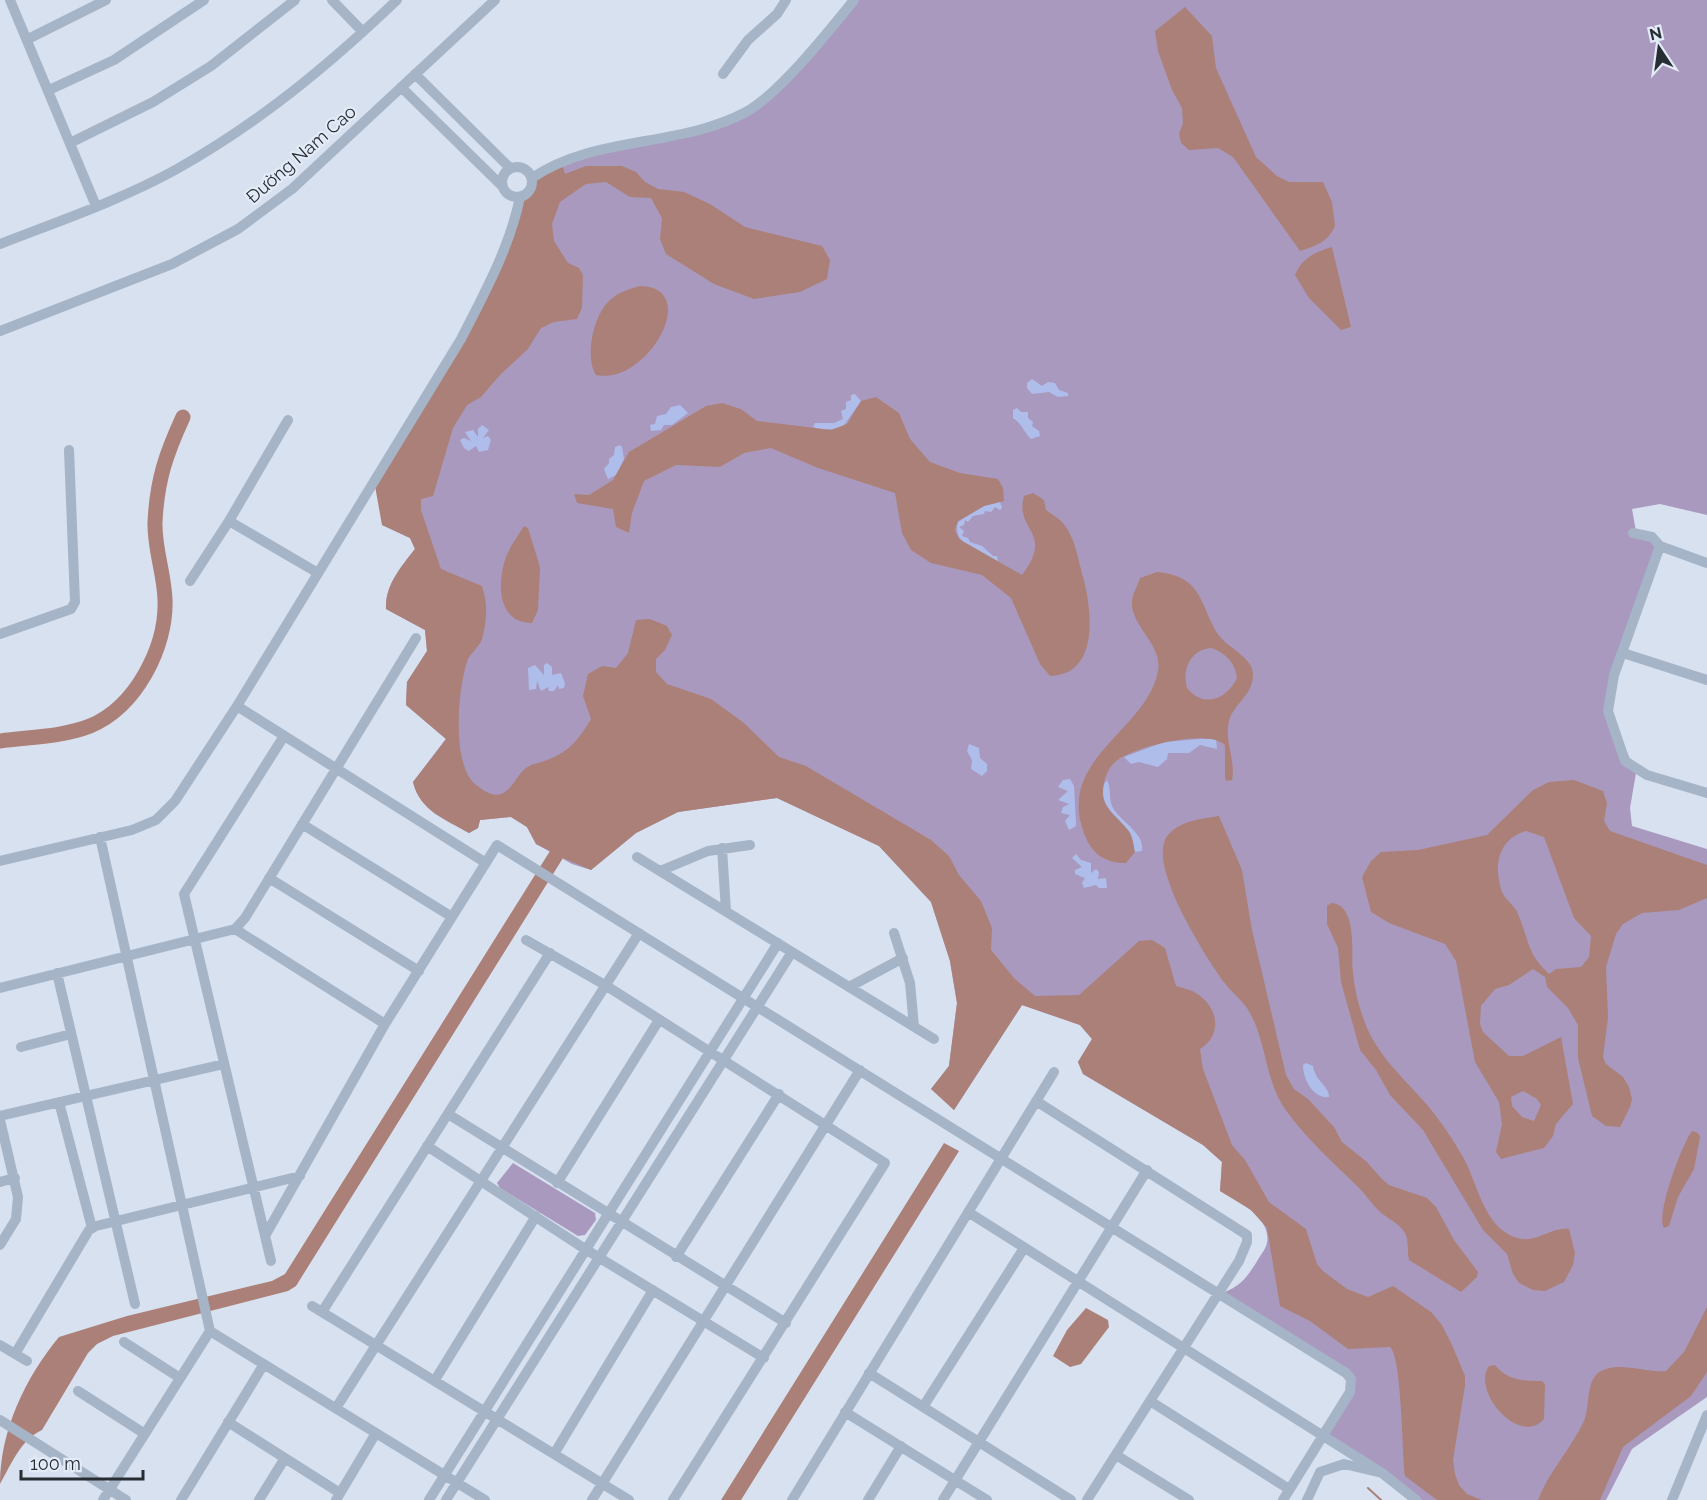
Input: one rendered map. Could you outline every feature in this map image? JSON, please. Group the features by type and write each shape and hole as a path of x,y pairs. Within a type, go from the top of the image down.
{"street":[{"path":"10,0 96,206"},
{"path":"28,39 106,0"},
{"path":"49,90 114,60 204,0"},
{"path":"70,143 153,102 212,66 295,0"},
{"path":"332,0 363,32"},
{"path":"0,244 96,206 175,170 290,96 397,0"},
{"name":"Đường Nam Cao","path":"0,331 172,264 238,229 292,189 495,0"},
{"path":"723,74 748,40 777,14 786,0"},
{"path":"532,178 558,162 586,153 702,129 748,111 771,93 854,0"},
{"path":"0,861 132,830 156,820 175,801 237,706 461,339 515,220 520,197 531,188 532,178 524,168 510,168 415,74"},
{"path":"402,87 509,195 520,197"},
{"path":"502,187 504,174 510,168"},
{"path":"190,581 229,521 288,420"},
{"path":"0,634 71,609 75,602 69,450"},
{"path":"229,521 318,573"},
{"path":"1633,534 1652,537 1658,540 1660,546 1608,702 1614,732 1624,761 1647,775 1707,793"},
{"path":"1660,546 1707,563"},
{"path":"0,988 235,929 245,918 416,638"},
{"path":"1623,653 1707,680"},
{"path":"237,706 486,863"},
{"path":"271,1261 184,894 284,736"},
{"path":"302,824 452,917"},
{"path":"100,837 210,1328 264,1364 485,1500"},
{"path":"265,1236 386,1024 497,845 1349,1377 1350,1392 1282,1500"},
{"path":"660,871 688,857 722,848 750,845"},
{"path":"722,848 726,911"},
{"path":"637,857 934,1039"},
{"path":"269,878 419,971"},
{"path":"235,929 386,1024"},
{"path":"336,1408 639,933"},
{"path":"894,933 910,983 914,1027"},
{"path":"526,940 605,985 885,1163 673,1500"},
{"path":"429,1500 742,997 778,943"},
{"path":"446,1500 722,1059 792,952"},
{"path":"322,1312 550,953"},
{"path":"849,987 903,958"},
{"path":"57,973 135,1304"},
{"path":"557,1183 659,1020"},
{"path":"21,1047 71,1034"},
{"path":"0,1245 16,1220 18,1197 0,1118 224,1064"},
{"path":"592,1500 860,1070"},
{"path":"792,1500 1054,1072"},
{"path":"676,1257 779,1094"},
{"path":"1036,1101 1247,1234 1247,1242 1239,1261 1087,1500"},
{"path":"59,1102 92,1228"},
{"path":"448,1114 607,1215 786,1323"},
{"path":"427,1146 585,1249 764,1358"},
{"path":"943,1500 1147,1170"},
{"path":"15,1354 92,1228 300,1176"},
{"path":"0,1182 15,1178"},
{"path":"968,1212 1382,1473 1416,1500"},
{"path":"435,1380 536,1216"},
{"path":"923,1407 1024,1248"},
{"path":"554,1454 652,1290"},
{"path":"312,1306 628,1500"},
{"path":"103,1500 210,1328"},
{"path":"124,1342 180,1378"},
{"path":"0,1345 27,1361"},
{"path":"181,1500 264,1364"},
{"path":"869,1373 1071,1500"},
{"path":"78,1391 145,1434"},
{"path":"1150,1401 1289,1489"},
{"path":"845,1412 987,1500"},
{"path":"1672,1500 1707,1414"},
{"path":"228,1422 285,1458 338,1496 376,1433"},
{"path":"4,1423 126,1500"},
{"path":"868,1500 901,1446"},
{"path":"1116,1455 1189,1500"},
{"path":"260,1500 285,1458"},
{"path":"1307,1500 1320,1472 1336,1465 1344,1464 1382,1473"}],"shaded area":[{"path":"858,0 1707,0 1707,515 1660,504 1632,509 1637,537 1651,540 1657,546 1605,702 1636,773 1630,808 1632,826 1707,849 1707,1397 1632,1449 1606,1500 1422,1500 1326,1435 1354,1381 1223,1293 1249,1274 1264,1250 1267,1234 1264,1225 1252,1211 1220,1191 1222,1162 1203,1145 1083,1074 1078,1062 1092,1039 1080,1025 1022,1005 954,1110 931,1089 949,1066 957,1003 950,961 931,902 879,846 777,798 678,812 636,833 591,870 572,864 536,844 527,827 511,817 480,820 478,828 469,833 427,807 416,792 413,782 446,739 406,705 407,682 427,651 425,630 386,609 386,600 391,584 415,549 410,538 382,525 522,199 532,191 535,179 560,165 749,114"},
{"path":"1185,7 1212,36 1216,68 1256,157 1277,176 1289,182 1323,182 1332,202 1335,226 1321,243 1300,251 1233,157 1218,148 1189,150 1181,143 1179,134 1183,123 1182,108 1172,90 1158,51 1155,31"},
{"path":"562,164 565,174 586,166 622,166 636,172 645,182 658,189 684,192 710,204 745,227 822,246 830,260 827,279 800,292 754,299 714,284 666,254 660,239 662,218 651,198 630,197 606,182 586,184 560,202 552,224 554,241 568,263 579,268 583,275 582,308 577,319 554,322 541,328 528,349 501,374 481,397 467,405 453,428 433,496 421,499 421,510 441,569 482,586 485,599 484,633 481,642 467,662 459,708 460,744 468,775 485,791 494,795 501,794 528,766 568,749 591,719 583,696 588,674 602,666 616,668 628,653 636,620 650,619 667,626 672,635 665,650 656,659 656,672 667,684 711,699 744,723 779,757 806,766 931,840 949,856 959,875 981,901 992,928 991,950 1014,978 1035,996 1079,995 1139,941 1152,940 1165,948 1176,986 1192,991 1202,998 1213,1012 1215,1028 1213,1036 1200,1049 1203,1069 1232,1145 1245,1160 1269,1202 1306,1229 1317,1264 1347,1289 1368,1297 1393,1286 1431,1312 1442,1325 1465,1376 1453,1460 1455,1474 1459,1485 1467,1494 1482,1500 1437,1500 1405,1476 1397,1369 1390,1347 1348,1349 1310,1321 1280,1306 1267,1228 1251,1210 1220,1191 1222,1162 1203,1145 1083,1074 1078,1062 1092,1039 1080,1025 1022,1005 954,1110 931,1089 949,1066 957,1003 950,961 931,902 879,846 777,798 678,812 636,833 591,870 563,858 296,1286 288,1291 113,1336 97,1344 88,1353 42,1430 22,1446 0,1484 4,1444 17,1406 35,1370 59,1337 127,1316 272,1281 285,1274 550,851 536,844 527,827 511,817 480,820 478,828 469,833 427,807 416,792 413,782 446,739 406,705 407,682 427,651 425,630 386,609 386,600 391,584 415,549 410,538 382,525 375,486 463,341 522,199 532,191 535,179"},
{"path":"1332,247 1351,327 1341,330 1309,298 1295,275 1301,264 1310,257"},
{"path":"640,286 658,291 667,302 667,318 661,335 649,352 633,366 615,374 596,375 592,367 591,347 599,315 613,297"},
{"path":"876,397 899,413 910,439 930,462 960,473 998,479 1003,488 1004,501 984,506 958,521 955,530 959,539 1022,575 1035,549 1032,532 1022,508 1024,496 1033,493 1044,500 1046,510 1066,527 1075,547 1089,606 1089,638 1085,653 1078,665 1066,673 1050,676 1040,664 1011,598 982,575 931,563 911,550 902,533 895,493 818,468 771,448 744,453 720,467 676,465 644,481 632,513 629,533 616,527 613,509 577,503 574,494 589,495 613,480 629,452 706,406 722,403 741,409 757,421 831,430 847,424 861,401"},
{"path":"524,526 528,528 540,567 538,610 532,623 512,617 506,610 501,591 502,570 506,556"},
{"path":"1162,572 1179,577 1191,585 1218,634 1249,663 1253,673 1247,693 1229,721 1232,780 1227,781 1225,778 1225,745 1216,740 1203,738 1153,746 1124,756 1112,765 1103,788 1104,798 1108,809 1130,832 1135,852 1126,863 1119,863 1097,854 1089,844 1079,811 1081,787 1091,767 1137,712 1150,693 1158,671 1156,652 1132,609 1132,600 1140,578","holes":["1212,648 1232,663 1237,678 1221,696 1208,700 1187,688 1187,668 1193,656 1198,652"]},
{"path":"1574,780 1603,791 1607,803 1604,821 1610,831 1707,865 1707,898 1679,910 1642,913 1623,924 1616,934 1606,967 1608,1018 1603,1057 1606,1064 1623,1077 1632,1099 1620,1127 1606,1126 1592,1116 1578,1058 1578,1025 1568,1008 1547,987 1545,977 1533,969 1509,985 1495,989 1481,1006 1480,1024 1483,1032 1509,1056 1523,1056 1561,1037 1573,1104 1556,1124 1553,1136 1544,1148 1501,1159 1496,1152 1502,1124 1499,1102 1475,1062 1456,961 1445,944 1389,923 1371,912 1362,877 1371,861 1381,852 1418,850 1487,835 1533,790 1549,782","holes":["1526,831 1544,837 1574,918 1591,936 1589,957 1581,967 1556,969 1549,974 1532,953 1517,911 1502,892 1498,873 1500,855 1509,840","1523,1091 1537,1099 1541,1105 1534,1121 1522,1117 1512,1106 1511,1097"]},
{"path":"1219,816 1242,870 1252,930 1286,1075 1294,1089 1308,1099 1334,1127 1342,1142 1367,1162 1382,1179 1389,1185 1427,1198 1436,1207 1454,1240 1478,1272 1477,1277 1461,1292 1409,1260 1407,1239 1403,1230 1378,1210 1293,1120 1273,1085 1254,1020 1215,969 1180,908 1164,865 1163,847 1174,829 1193,821"},
{"path":"1331,903 1340,906 1346,912 1349,920 1357,996 1369,1033 1384,1056 1429,1107 1449,1134 1466,1162 1485,1208 1499,1227 1508,1234 1525,1239 1569,1229 1575,1253 1573,1265 1564,1282 1545,1291 1533,1290 1519,1283 1513,1274 1507,1254 1483,1230 1423,1130 1390,1095 1376,1070 1360,1050 1341,982 1338,948 1327,924 1327,906"},
{"path":"1692,1131 1698,1133 1700,1137 1694,1169 1678,1197 1669,1226 1664,1228 1662,1221 1666,1195 1676,1164"},
{"path":"944,1143 959,1151 741,1500 721,1500"},
{"path":"513,1163 595,1213 596,1220 585,1235 578,1236 500,1188 497,1183"},
{"path":"1707,1307 1707,1372 1691,1396 1623,1447 1600,1500 1538,1500 1548,1479 1584,1421 1594,1377 1599,1372 1613,1367 1666,1371 1684,1352"},
{"path":"1086,1308 1108,1320 1109,1327 1081,1364 1070,1367 1053,1356 1067,1330"},
{"path":"1495,1365 1511,1377 1542,1381 1545,1384 1544,1419 1534,1426 1523,1426 1511,1421 1501,1413 1492,1402 1485,1377 1489,1366"}],"sand":[{"path":"1032,379 1042,386 1048,382 1055,383 1059,390 1068,393 1068,396 1058,397 1049,392 1032,394 1027,388 1027,383"},
{"path":"855,394 861,401 842,428 822,430 813,427 815,423 834,423 843,419 841,411 846,409 846,402 851,400 851,395"},
{"path":"680,405 688,413 672,425 664,425 661,430 651,431 650,425 655,424 657,416 666,414 671,407"},
{"path":"1017,408 1021,412 1028,412 1028,418 1033,422 1032,426 1039,431 1040,436 1031,439 1013,418 1013,410"},
{"path":"482,425 489,430 483,438 488,436 491,440 488,450 479,452 476,446 469,451 464,448 460,440 464,438 471,441 465,432 473,430 478,437 478,429"},
{"path":"620,445 624,459 616,475 608,479 604,469 614,455 615,447"},
{"path":"1000,502 1002,508 1000,510 995,507 991,512 985,511 984,514 973,516 968,522 965,520 964,525 959,527 964,531 962,536 982,546 993,556 997,556 998,562 969,547 963,542 957,530 958,522 984,506"},
{"path":"547,663 552,667 552,675 561,673 565,683 564,688 559,689 558,685 554,691 549,691 548,687 541,691 537,681 536,689 529,690 528,668 535,665 544,675 544,665"},
{"path":"1216,739 1217,749 1200,745 1189,753 1168,753 1167,759 1158,767 1139,762 1131,764 1124,757 1164,742"},
{"path":"969,744 979,748 980,758 987,764 987,771 982,776 971,769 972,760 967,751"},
{"path":"1070,779 1074,786 1076,826 1069,830 1065,821 1070,815 1061,813 1063,807 1069,804 1058,800 1068,791 1058,787 1063,780"},
{"path":"1107,780 1113,808 1136,833 1142,845 1142,851 1135,852 1129,833 1104,801 1103,787"},
{"path":"1076,854 1081,860 1091,863 1091,873 1096,869 1099,872 1098,879 1106,878 1107,888 1099,888 1096,885 1084,888 1082,883 1085,878 1075,874 1075,870 1082,867 1072,858"},
{"path":"1306,1063 1313,1066 1316,1076 1329,1093 1329,1097 1318,1095 1310,1087 1303,1070 1303,1065"}],"waterway":[{"path":"0,741 57,735 90,726 107,717 121,705 146,673 161,636 164,617 164,589 155,531 158,493 167,455 183,417"},
{"path":"1368,1488 1381,1500"}]}
